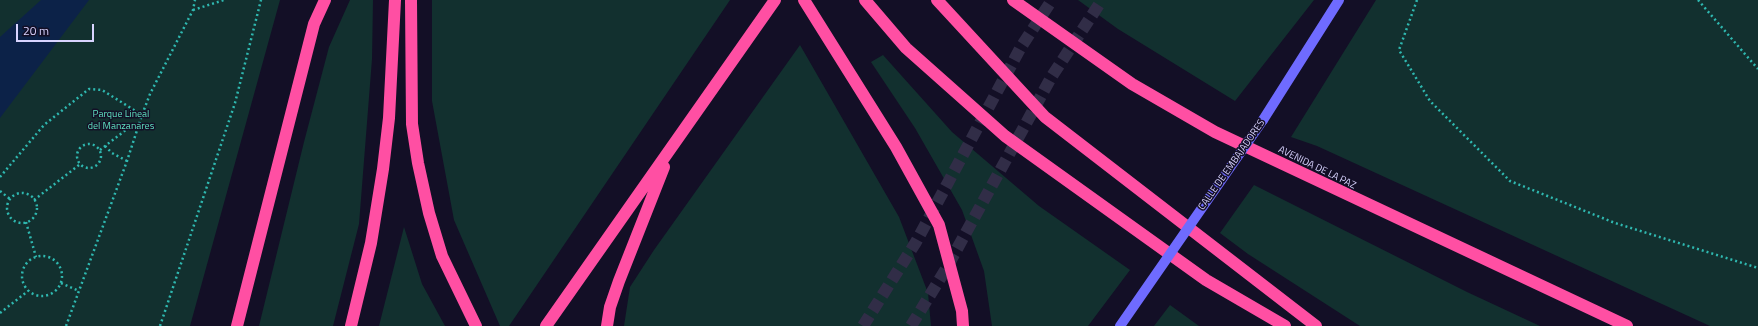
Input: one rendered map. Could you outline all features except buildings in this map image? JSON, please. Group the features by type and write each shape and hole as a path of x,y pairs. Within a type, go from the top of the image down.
{"highway":[{"path":"237,326 314,24 325,0"},
{"path":"351,326 371,243 383,169 389,118 395,0"},
{"path":"411,0 412,124 418,163 429,213 442,256 476,326"},
{"path":"546,326 775,0"},
{"path":"804,0 896,147 939,225 962,311 963,326"},
{"path":"865,0 906,48 1005,136 1206,280 1285,326"},
{"path":"937,0 1045,117 1316,326"},
{"name":"AVENIDA DE LA PAZ","path":"1013,0 1132,84 1215,132 1627,326"},
{"path":"607,326 610,308 619,280 672,147"}],"main road":[{"name":"CALLE DE EMBAJADORES","path":"1120,326 1263,120 1339,0"}],"path":[{"path":"66,326 128,161 150,94 193,10 195,0"},
{"path":"193,10 224,0"},
{"path":"160,326 235,102 261,0"},
{"path":"1417,0 1399,50 1430,101 1510,180 1615,224 1758,268"},
{"path":"1698,0 1758,70"},
{"path":"0,177 44,125 89,89 102,90 142,115"},
{"path":"100,150 127,129 138,128"},
{"path":"85,144 93,144 100,150 102,157 99,164 93,168 86,169 79,165 76,157 78,149 85,144"},
{"path":"105,146 112,153 128,161"},
{"path":"34,200 79,165"},
{"path":"0,191 10,199"},
{"path":"17,193 27,194 34,200 37,209 34,217 26,222 17,222 10,216 7,208 10,199 17,193"},
{"path":"26,222 36,256"},
{"path":"36,256 47,256 56,262 62,272 62,283 56,292 47,296 36,296 28,291 22,282 22,271 27,262 36,256"},
{"path":"62,283 79,291"},
{"path":"0,313 28,291"}],"green space":[{"name":"Parque Lineal del Manzanares","path":"0,0 280,0 190,326 0,326"},
{"path":"350,0 373,0 372,59 359,224 333,326 259,326 329,47"},
{"path":"432,0 730,0 509,326 500,326 454,220 432,101"},
{"path":"1078,0 1314,0 1235,101 1118,29"},
{"path":"1376,0 1758,0 1758,326 1710,326 1317,146 1291,137"},
{"path":"800,45 899,217 928,293 931,326 624,326 630,287 654,250"},
{"path":"883,55 952,132 1039,206 1130,270 1088,326 992,326 984,271 962,210 915,128 871,62"},
{"path":"1254,185 1467,292 1540,326 1360,326 1248,254 1220,233"},
{"path":"404,227 422,284 445,326 379,326"},
{"path":"1170,305 1199,326 1154,326"}],"water":[{"path":"41,0 89,0 0,118 0,37"}],"tunnel":[{"path":"863,326 916,242 1021,47 1052,0"},
{"path":"911,326 946,269 1052,76 1102,0"}]}
